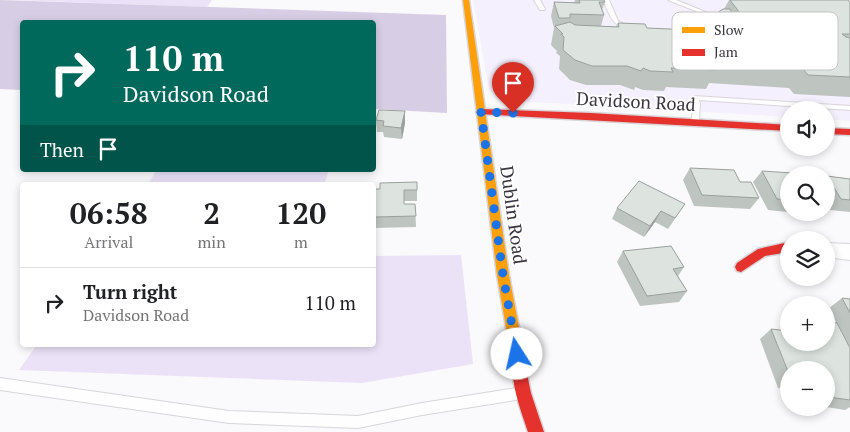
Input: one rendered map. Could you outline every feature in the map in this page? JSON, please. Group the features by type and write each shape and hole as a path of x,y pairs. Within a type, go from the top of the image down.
{"main road":[{"name":"Dublin Road","path":"466,0 503,275 524,393 536,432"},
{"name":"Davidson Road","path":"481,112 780,128"},
{"path":"835,131 850,132"},
{"path":"741,267 762,252 780,249"}],"street":[{"path":"835,251 850,252"}],"lane":[{"path":"536,0 542,9"},
{"path":"606,0 616,22 638,32"},
{"path":"671,0 702,12"},
{"path":"694,123 696,104 694,98 850,108"},
{"path":"1,385 229,417 358,422 422,409 524,393"}],"shaded area":[{"path":"0,0 446,15 447,113 376,109 376,20 20,20 20,90 0,89"},
{"path":"15,0 212,0 207,7"},
{"path":"473,0 845,0 850,4 850,121 835,120 835,101 780,101 780,116 501,100 489,89"},
{"path":"156,172 328,172 325,182 149,182"},
{"path":"461,255 473,364 362,383 19,370 36,347 376,347 376,256"}],"building":[{"path":"579,0 604,0 605,2 599,2 604,15 570,14 570,18 559,18 554,2 580,3"},
{"path":"730,0 848,0 850,2 850,34 842,34 850,38 850,77 808,75 804,70 838,70 838,12 739,12"},
{"path":"723,9 730,9 732,12 719,12"},
{"path":"570,22 575,25 619,27 618,23 645,24 647,28 672,29 671,68 673,72 650,71 643,68 641,71 627,66 592,66 575,60 563,50 564,37 561,34 563,34 555,26"},
{"path":"379,110 405,111 401,128 383,126 384,121 376,120"},
{"path":"690,168 734,170 740,182 751,182 759,198 702,195"},
{"path":"762,171 780,172 780,199 777,199"},
{"path":"835,177 850,179 850,200 841,199 835,189"},
{"path":"639,181 685,204 675,218 661,211 650,226 617,208"},
{"path":"417,182 417,190 404,190 404,204 415,204 416,216 376,217 376,189 380,189 380,183"},
{"path":"671,246 684,267 673,269 687,291 647,296 623,251"},
{"path":"842,298 850,299 850,313"},
{"path":"835,323 837,323 850,348 850,400 835,398 835,361 784,361 771,329 780,330 780,351 835,351"}],"traffic: slow":[{"path":"466,0 503,275 520,369"}],"traffic: jam":[{"path":"481,112 591,116 780,127"},
{"path":"835,131 850,132"},
{"path":"741,267 762,252 780,249"},
{"path":"520,369 524,393 536,432"}],"route":[{"path":"513,113 481,112 503,275 517,354"}]}
